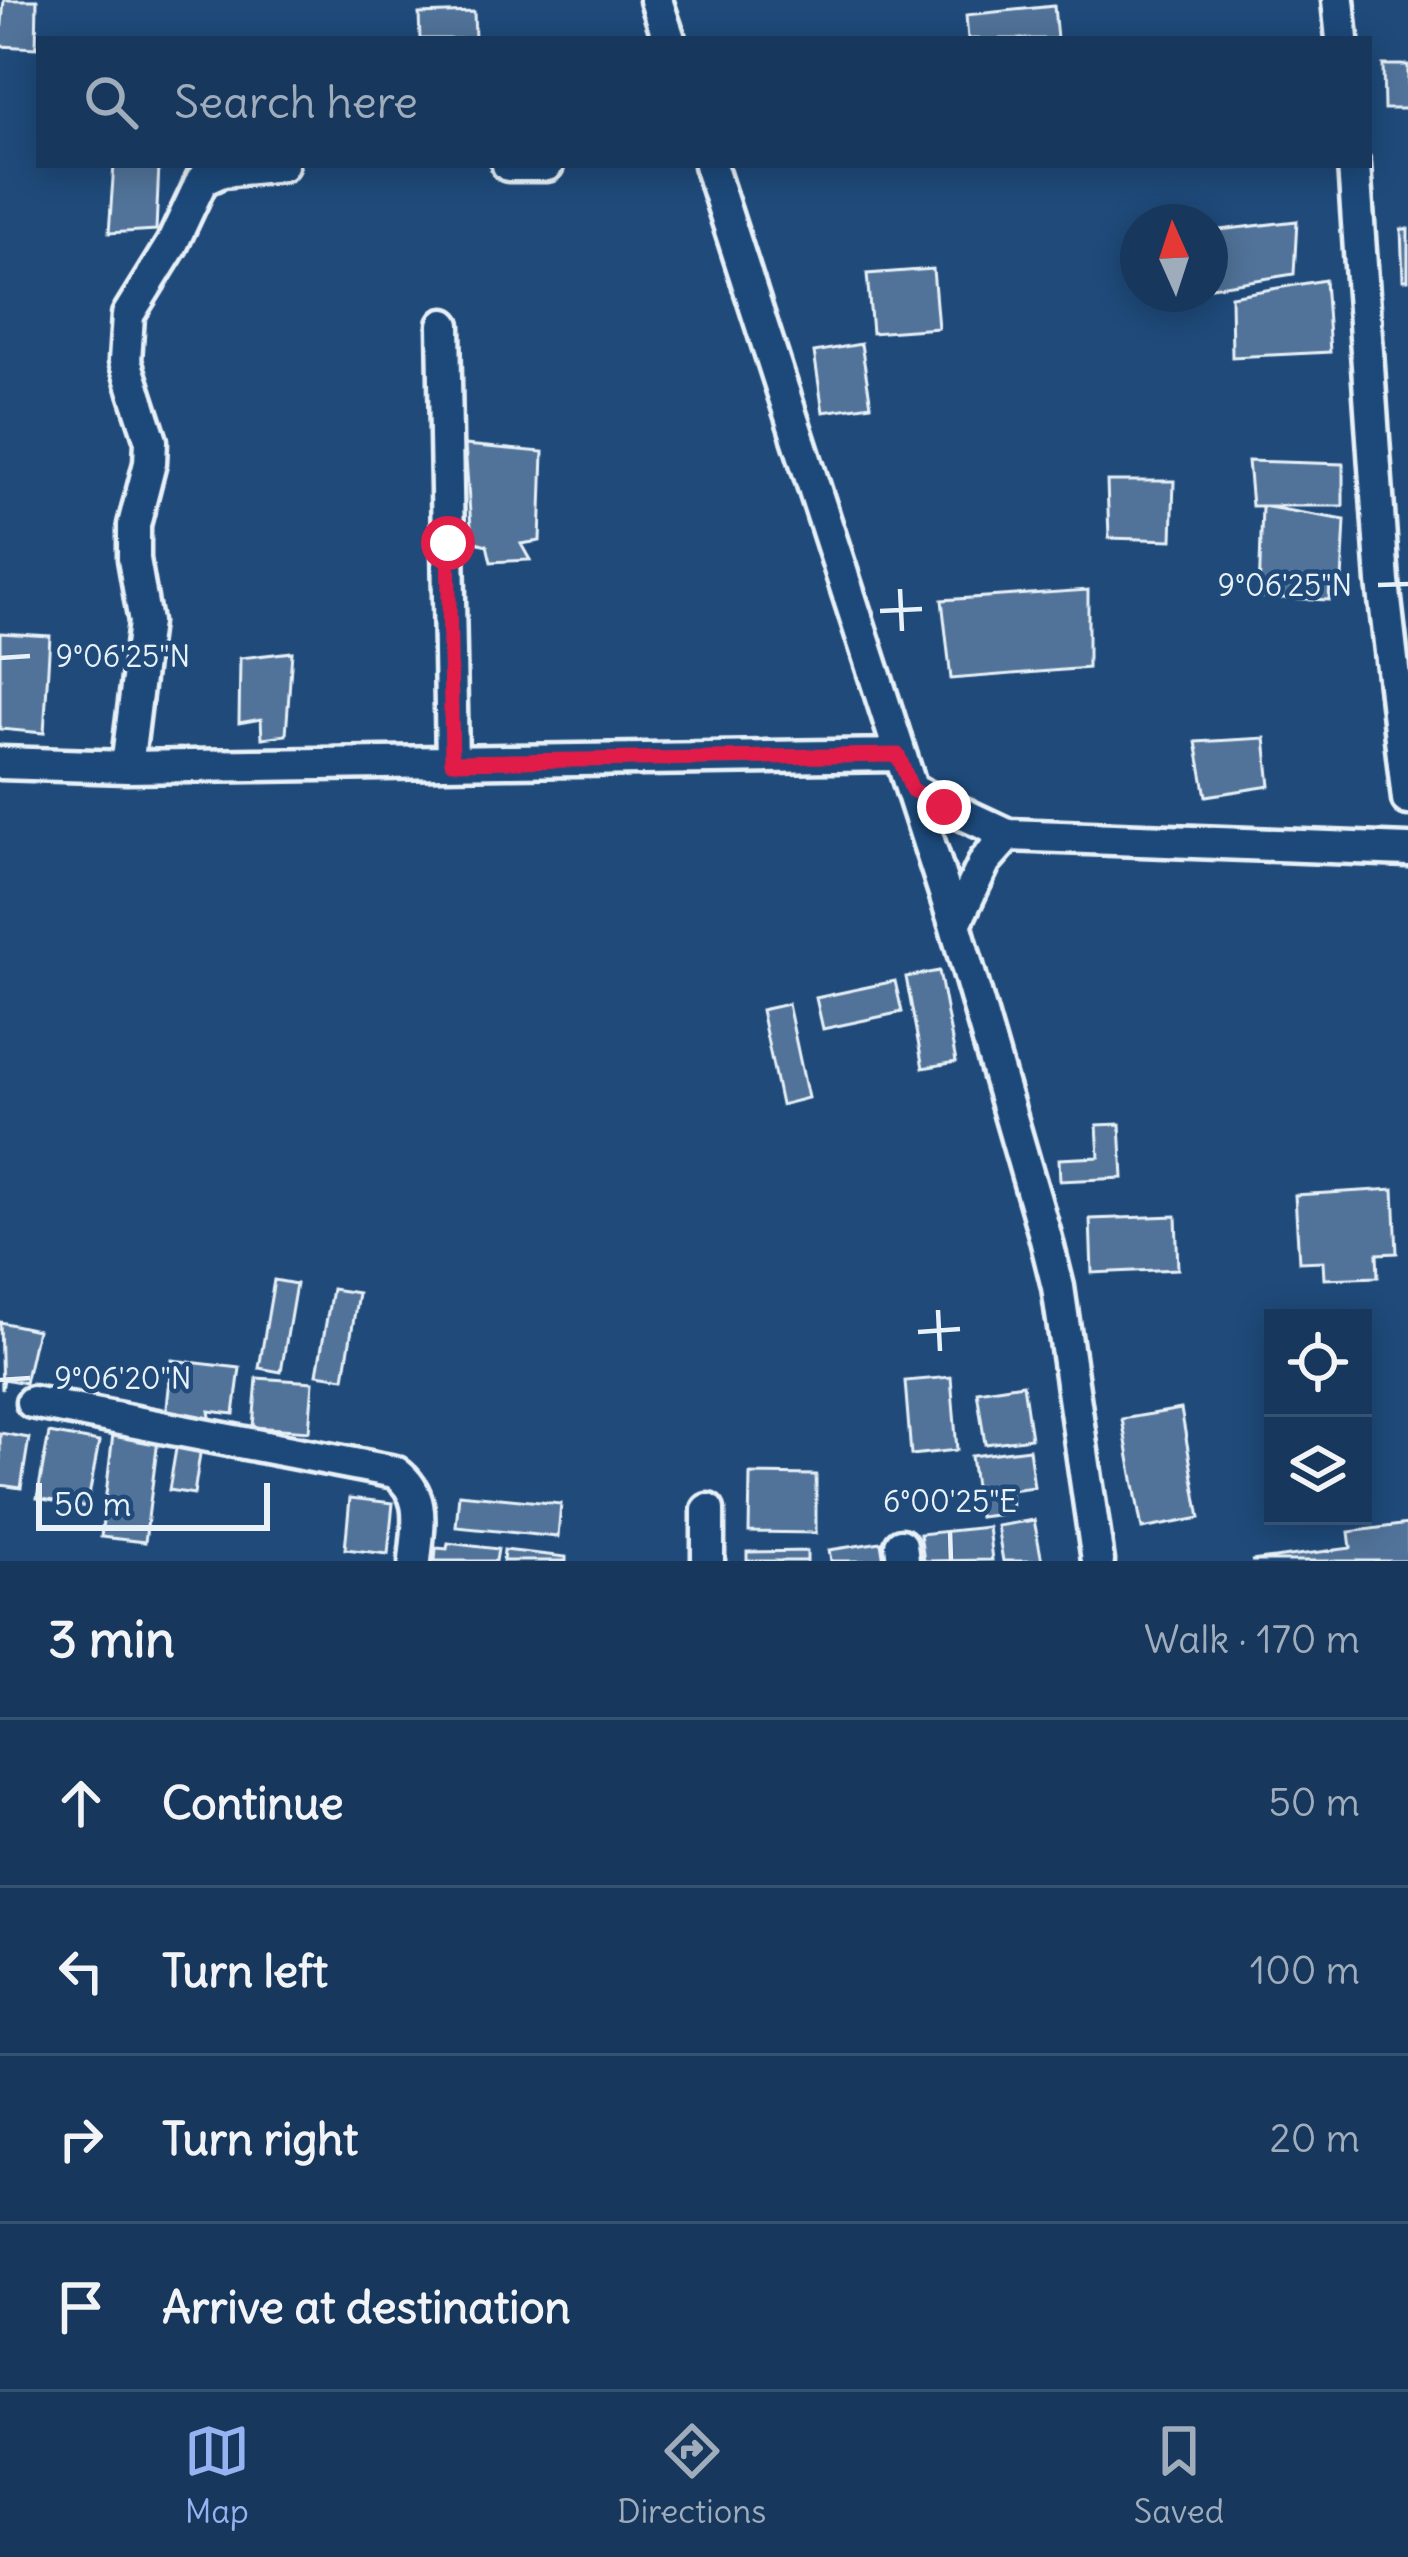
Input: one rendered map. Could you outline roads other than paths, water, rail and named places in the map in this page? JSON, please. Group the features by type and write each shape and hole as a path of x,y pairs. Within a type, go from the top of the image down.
{"street":[{"path":"656,0 668,36"},
{"path":"1338,0 1342,36"},
{"path":"128,767 145,622 134,559 134,525 151,441 125,361 128,315 172,244 202,180 222,171 252,168"},
{"path":"711,168 955,924 1058,1287 1098,1561"},
{"path":"1354,168 1383,582 1408,799"},
{"path":"444,325 452,762"},
{"path":"0,763 128,767 898,755"},
{"path":"912,790 1008,835 1408,850"},
{"path":"955,924 986,861 1008,835"},
{"path":"32,1402 395,1472 418,1496 415,1561"},
{"path":"708,1510 708,1561"}]}
